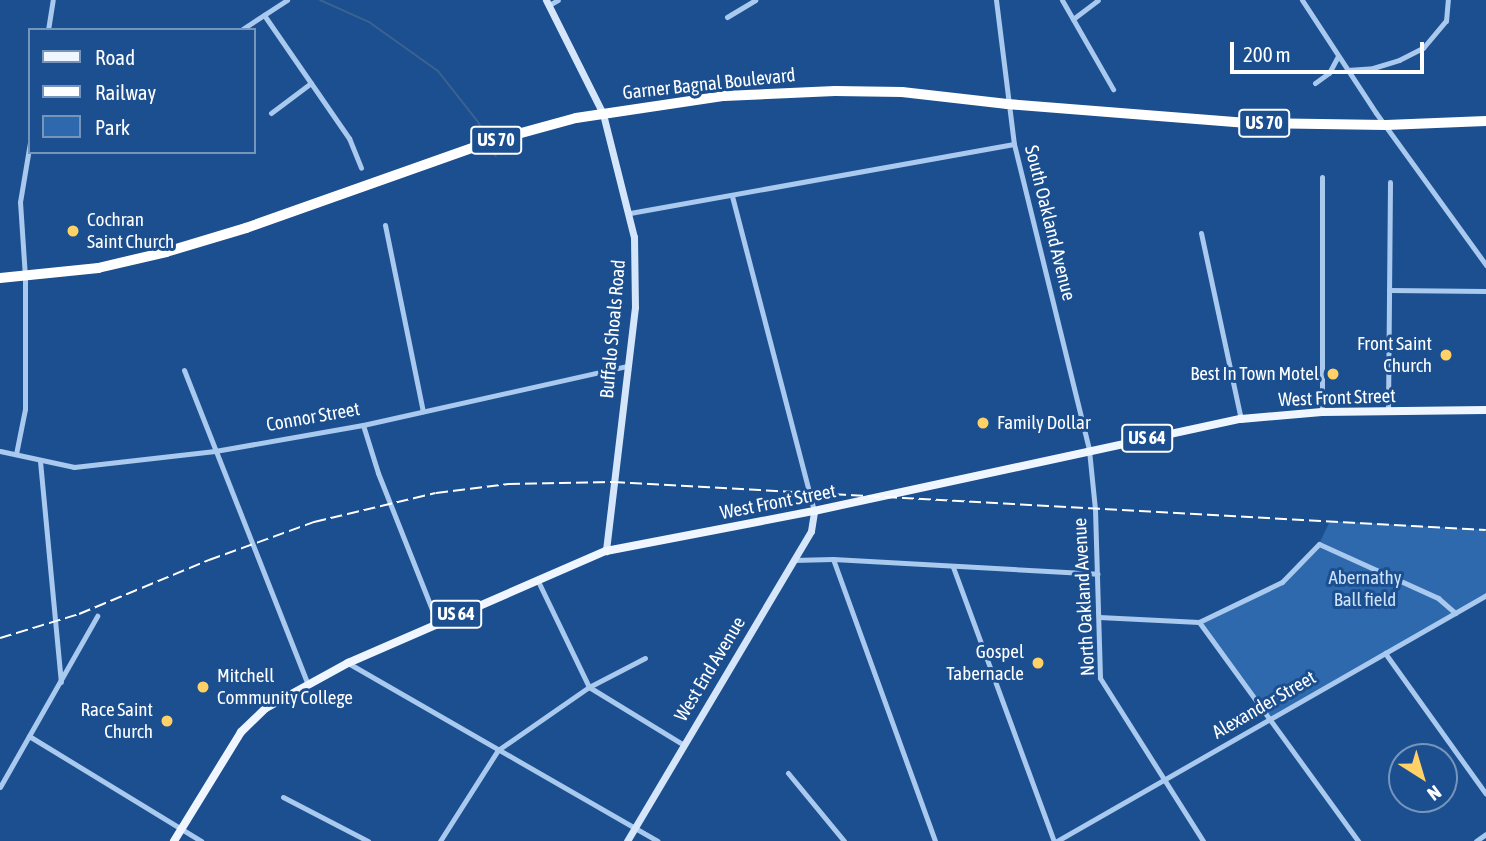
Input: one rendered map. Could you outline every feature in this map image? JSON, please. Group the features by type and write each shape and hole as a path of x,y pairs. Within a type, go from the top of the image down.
{"highway":[{"name":"Garner Bagnal Boulevard","path":"0,278 98,268 166,252 246,228 492,141 603,114 724,96 788,92 902,92 1007,104 1250,123 1386,124 1486,121"}],"main road":[{"name":"West Front Street","path":"174,841 252,719 348,663 437,622 606,551 814,511 1241,419 1322,412 1486,410"}],"street":[{"path":"48,28 53,0"},
{"path":"244,28 287,0"},
{"path":"548,2 558,0"},
{"path":"727,16 755,0"},
{"name":"South Oakland Avenue","path":"996,0 1014,144 1089,450"},
{"path":"1062,0 1113,89"},
{"path":"1073,19 1098,0"},
{"path":"1302,0 1347,70 1486,265"},
{"path":"1347,70 1373,68 1399,60 1423,48 1446,21 1448,0"},
{"name":"Buffalo Shoals Road","path":"548,2 603,114 630,214 636,281 606,551"},
{"path":"264,15 349,138 361,168"},
{"path":"1315,83 1329,73 1338,56"},
{"path":"271,113 311,83"},
{"path":"630,214 1014,144"},
{"path":"16,454 25,409 25,276 20,202 28,154"},
{"path":"1322,177 1322,412"},
{"path":"1388,412 1390,181"},
{"path":"732,196 814,511"},
{"path":"385,225 423,411"},
{"path":"1201,233 1241,419"},
{"path":"1389,290 1486,291"},
{"name":"Connor Street","path":"0,451 90,467 215,451 363,425 628,366"},
{"path":"184,370 308,684"},
{"path":"363,425 378,473 437,622"},
{"name":"North Oakland Avenue","path":"1089,450 1098,574 1100,678 1202,841"},
{"path":"40,460 61,682"},
{"name":"West End Avenue","path":"627,841 811,531 814,511"},
{"path":"1099,617 1199,622 1282,582 1319,544 1438,598 1455,613"},
{"path":"793,560 833,559 1098,574"},
{"path":"833,559 935,841"},
{"path":"953,567 1055,841"},
{"path":"537,579 589,687 684,745"},
{"name":"Alexander Street","path":"1055,841 1486,596"},
{"path":"0,787 97,616"},
{"path":"1199,622 1358,841"},
{"path":"1385,653 1486,793"},
{"path":"440,841 498,750 589,687 646,659"},
{"path":"348,663 657,841"},
{"path":"29,736 201,841"},
{"path":"788,773 844,841"},
{"path":"283,797 368,841"},
{"path":"1476,841 1486,834"}],"green space":[{"name":"Abernathy Ball field","path":"1330,521 1486,530 1486,595 1269,720 1199,622 1282,582 1319,544"}],"waterway":[{"path":"320,0 369,22 438,71 478,122 487,139"},
{"path":"491,147 496,156"}],"railway":[{"path":"0,638 79,614 209,560 314,522 436,493 508,484 613,482 1486,530"}],"place":[{"name":"Cochran Saint Church","path":"73,231"},
{"name":"Front Saint Church","path":"1446,355"},
{"name":"Best In Town Motel","path":"1333,374"},
{"name":"Family Dollar","path":"983,423"},
{"name":"Gospel Tabernacle","path":"1038,663"},
{"name":"Mitchell Community College","path":"203,687"},
{"name":"Race Saint Church","path":"167,721"}]}
